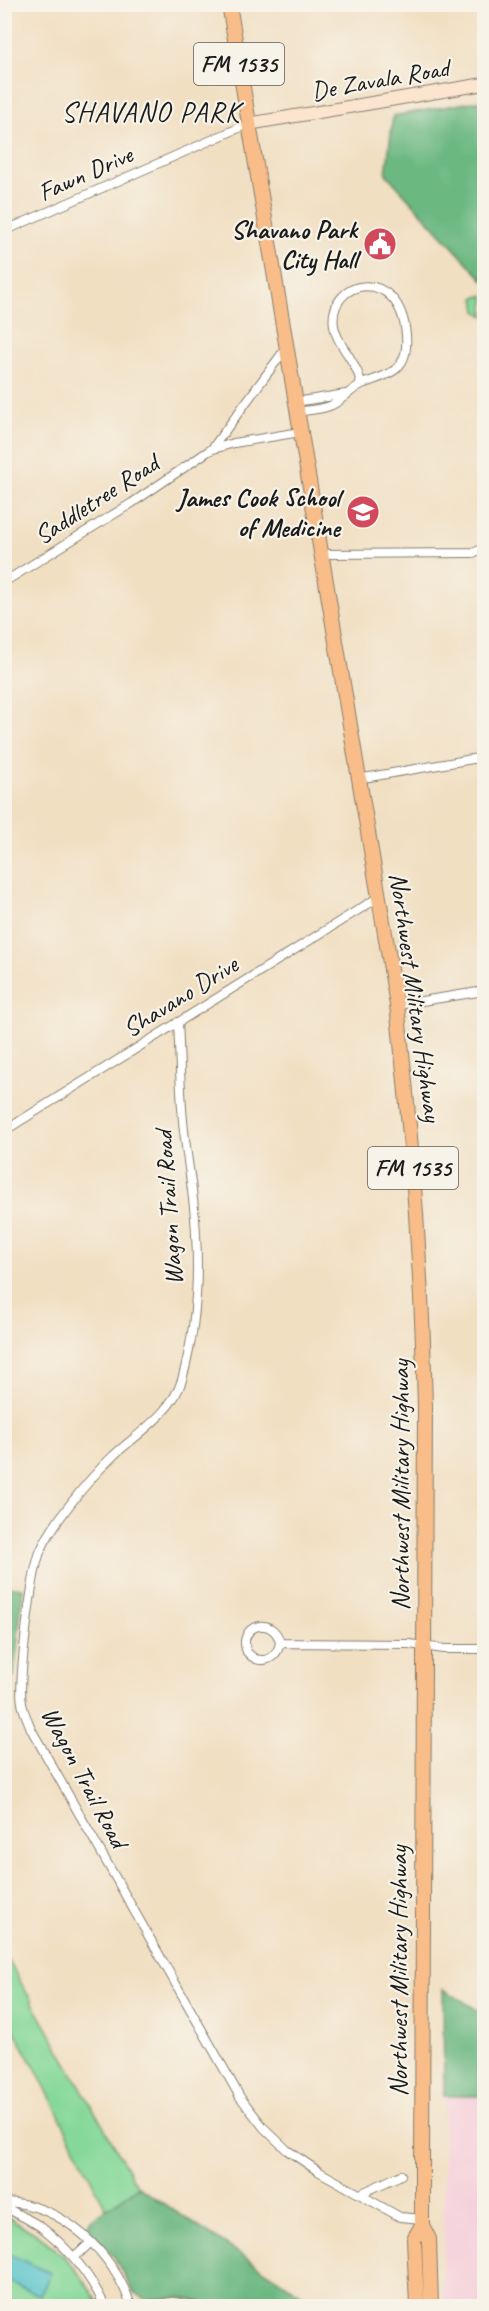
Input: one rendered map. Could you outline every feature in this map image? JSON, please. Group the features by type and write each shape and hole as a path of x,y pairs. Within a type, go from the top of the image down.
{"main road":[{"name":"Northwest Military Highway","path":"229,4 397,1005 410,1126 422,1309 425,1408 422,2222 429,2239 431,2307"},
{"name":"De Zavala Road","path":"248,124 484,84"},
{"name":"Northwest Military Highway","path":"417,2307 414,2239 422,2222"}],"street":[{"name":"Fawn Drive","path":"4,231 248,124"},
{"path":"296,407 332,405 362,384 378,379 402,363 406,348 405,325 396,302 386,291 373,286 360,287 345,295 335,311 334,319 336,332 362,384"},
{"name":"Saddletree Road","path":"210,450 286,348"},
{"name":"Saddletree Road","path":"4,582 210,450 234,442 300,432"},
{"path":"322,554 473,553 484,548"},
{"path":"358,779 484,757"},
{"name":"Shavano Drive","path":"4,1131 379,897"},
{"path":"397,1005 484,991"},
{"name":"Wagon Trail Road","path":"178,1022 183,1129 196,1234 194,1326 181,1382 173,1399 159,1415 111,1457 91,1480 49,1534 40,1552 34,1571 21,1682 22,1702 31,1729 240,2097 264,2128 287,2150 318,2171 400,2217 422,2222"},
{"path":"266,1626 276,1633 280,1643 273,1657 258,1661 247,1652 245,1640 255,1627 266,1626"},
{"path":"280,1643 409,1644 484,1649"},
{"path":"360,2194 401,2175"},
{"path":"4,2204 14,2202 48,2214 91,2242 108,2261 121,2281 130,2307"},
{"path":"4,2204 41,2228 74,2258 88,2274 105,2307"},
{"path":"74,2258 91,2242"},
{"path":"140,2307 173,2302 198,2307"}],"shaded area":[{"path":"444,2096 484,2096 484,2306 443,2306"}],"green space":[{"path":"484,100 484,281 386,174 393,116"},
{"path":"484,295 484,316 477,311 475,298"},
{"path":"5,1586 23,1588 14,1678 5,1681"},
{"path":"4,1953 138,2187 106,2209 35,2067 13,2029 5,2024"},
{"path":"443,1989 484,2014 484,2096 444,2096"},
{"path":"138,2187 319,2306 215,2306 182,2298 147,2300 133,2292 113,2255 86,2228 92,2219"},
{"path":"9,2218 33,2232 65,2257 96,2298 98,2306 20,2306 5,2299 5,2228"}],"water":[{"path":"5,2252 51,2273 40,2296 5,2280"}],"place":[{"name":"Shavano Park City Hall","path":"380,244"},
{"name":"James Cook School of Medicine","path":"363,512"}],"district":[{"name":"SHAVANO PARK","path":"151,111"}]}
